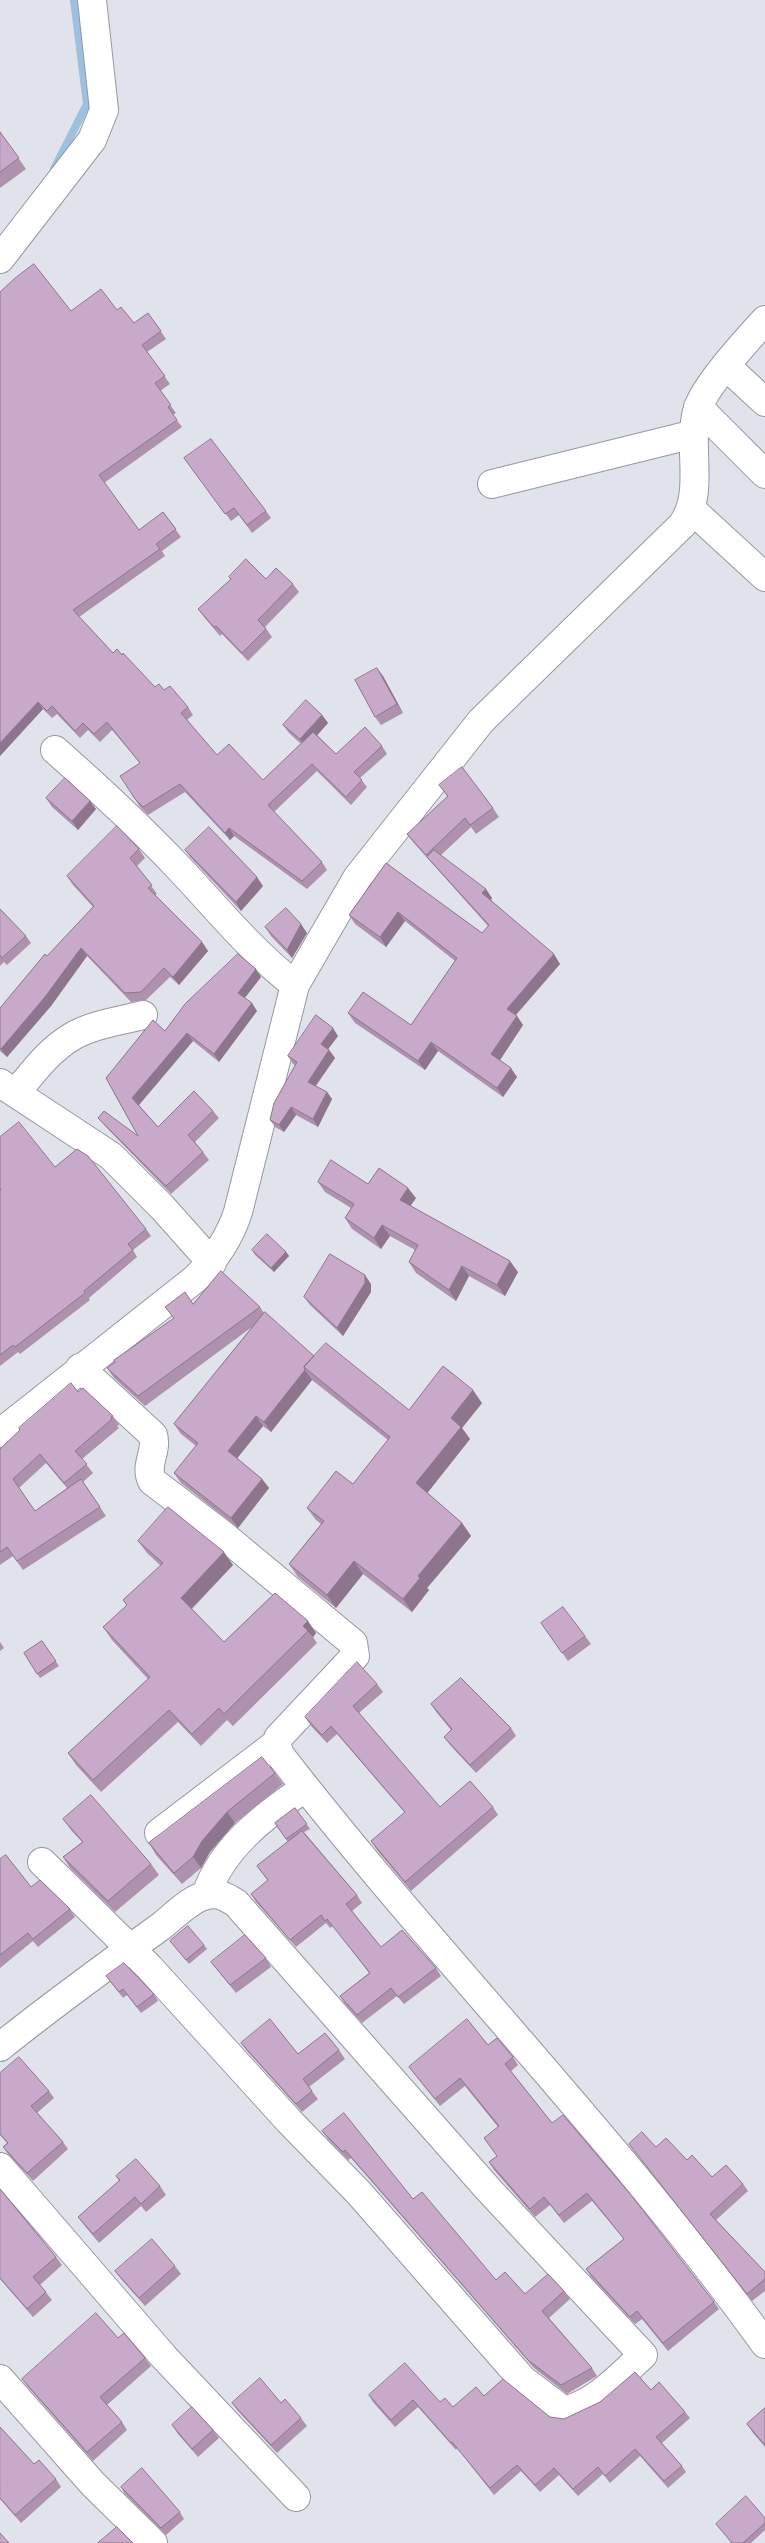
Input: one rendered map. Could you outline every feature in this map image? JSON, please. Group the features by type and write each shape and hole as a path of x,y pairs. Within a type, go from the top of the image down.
{"street":[{"path":"0,259 92,140 100,123 104,110 92,0"},
{"path":"0,1433 80,1368 195,1280 212,1263 232,1228 238,1212 295,985 357,878 481,721 678,530 691,509 694,434 698,408 726,366 765,320"},
{"path":"726,366 765,402"},
{"path":"698,408 765,474"},
{"path":"492,484 694,434"},
{"path":"691,509 765,577"},
{"path":"55,750 121,810 174,862 269,965 295,985"},
{"path":"143,1015 73,1036 8,1088 111,1156 162,1207 212,1263"},
{"path":"80,1368 153,1435 155,1442 148,1471 152,1481 223,1534 355,1646 355,1656 278,1738 277,1743 280,1755 391,1893 622,2160 729,2293 765,2344"},
{"path":"159,1833 277,1743"},
{"path":"206,1895 212,1877 225,1856 270,1812 305,1788"},
{"path":"0,2047 130,1948 206,1895 218,1894 236,1903 495,2196 643,2355 597,2397 582,2406 564,2411 524,2380 359,2193 289,2121 130,1948 42,1862"},
{"path":"0,2167 164,2357 296,2497"},
{"path":"0,2379 93,2484 153,2543"}],"building":[{"path":"0,132 19,158 0,172"},
{"path":"34,264 71,311 101,289 117,310 121,307 134,323 148,313 161,331 142,345 165,376 155,383 171,405 168,407 177,420 99,475 139,530 163,512 176,529 156,544 160,549 73,610 113,653 117,649 122,655 123,653 155,687 159,684 164,690 170,686 188,707 181,713 217,755 229,744 263,780 313,732 336,754 365,727 382,746 354,772 362,780 346,797 312,764 268,805 322,862 302,881 229,828 225,833 180,784 143,807 135,799 120,776 140,763 107,722 94,734 83,723 75,731 52,706 47,711 38,702 0,743 0,292"},
{"path":"211,439 266,511 247,525 234,508 225,514 184,458"},
{"path":"246,559 266,579 276,568 293,584 258,620 266,629 242,653 198,609 231,579 229,577"},
{"path":"377,668 397,704 375,717 355,680"},
{"path":"306,700 322,715 300,739 283,725"},
{"path":"462,767 493,808 470,825 465,818 426,855 407,834 448,796 439,785"},
{"path":"65,778 90,801 72,821 46,798"},
{"path":"117,826 139,849 130,858 152,885 148,888 202,942 173,977 164,968 141,992 125,993 81,948 45,997 1,1049 0,1008 45,954 47,956 94,906 67,876"},
{"path":"209,827 257,877 236,902 185,850"},
{"path":"434,850 486,889 482,893 554,954 507,1009 517,1016 491,1054 511,1068 497,1088 431,1042 418,1061 348,1013 363,992 411,1025 457,958 398,912 380,937 349,915 386,863 482,933 489,925 427,857"},
{"path":"286,908 301,924 287,950 265,927"},
{"path":"0,909 26,936 2,958 0,955"},
{"path":"238,954 256,969 238,993 252,1003 214,1054 187,1033 132,1098 158,1127 194,1091 213,1111 188,1135 203,1152 166,1186 98,1118 104,1111 138,1136 106,1078 153,1020 165,1031 185,1004"},
{"path":"316,1015 333,1028 321,1044 329,1050 308,1082 327,1092 313,1119 291,1107 279,1125 270,1120 274,1103 297,1062 288,1056"},
{"path":"19,1122 55,1167 77,1149 88,1156 146,1229 128,1244 133,1250 84,1291 85,1293 15,1347 13,1345 0,1355 0,1137"},
{"path":"331,1160 368,1184 379,1168 408,1188 400,1200 510,1261 497,1285 462,1266 449,1290 409,1262 418,1245 382,1225 374,1238 345,1218 354,1204 318,1182"},
{"path":"267,1234 286,1252 271,1268 252,1250"},
{"path":"330,1254 365,1275 365,1283 337,1328 304,1297"},
{"path":"221,1271 260,1307 138,1396 107,1368 115,1362 114,1360 174,1318 165,1307 185,1292 193,1304"},
{"path":"265,1312 314,1356 264,1422 256,1416 228,1451 262,1479 231,1518 174,1473 198,1443 174,1424"},
{"path":"326,1343 409,1410 443,1366 473,1390 451,1418 461,1427 416,1483 462,1523 418,1576 420,1578 403,1599 354,1561 327,1595 289,1564 324,1521 307,1508 336,1471 353,1484 390,1437 304,1367"},
{"path":"71,1383 78,1392 83,1388 113,1416 111,1417 112,1419 75,1451 87,1464 64,1483 40,1454 13,1479 35,1511 81,1479 100,1507 17,1561 7,1547 0,1552 0,1449 20,1430 19,1428"},
{"path":"168,1507 224,1552 181,1598 224,1642 275,1593 308,1621 303,1626 308,1631 224,1714 219,1708 192,1734 169,1710 93,1780 68,1753 150,1677 103,1627 127,1605 123,1600 163,1563 138,1541"},
{"path":"563,1607 585,1636 562,1653 541,1623"},
{"path":"42,1641 56,1661 37,1674 24,1653"},
{"path":"357,1662 377,1684 353,1706 440,1807 470,1781 493,1807 405,1882 371,1841 405,1812 331,1726 322,1735 305,1717"},
{"path":"461,1678 511,1728 470,1765 444,1737 452,1729 431,1704"},
{"path":"262,1757 275,1773 227,1812 202,1841 193,1857 174,1873 149,1843"},
{"path":"91,1795 151,1864 108,1901 63,1857 83,1842 63,1819"},
{"path":"295,1808 307,1824 286,1839 275,1823"},
{"path":"302,1831 357,1895 346,1904 381,1947 402,1930 436,1968 398,1997 391,1988 357,2015 340,1996 370,1973 327,1919 325,1921 321,1915 290,1940 251,1894 268,1880 257,1866"},
{"path":"6,1855 31,1887 40,1880 70,1909 33,1939 28,1933 0,1955 0,1859"},
{"path":"188,1926 204,1945 186,1960 170,1941"},
{"path":"245,1935 266,1958 230,1985 211,1962"},
{"path":"124,1963 154,1994 137,2007 123,1989 119,1992 106,1976"},
{"path":"270,2019 298,2054 325,2033 339,2050 303,2079 312,2091 296,2104 241,2043"},
{"path":"467,2019 488,2045 497,2038 513,2057 505,2064 552,2123 563,2115 631,2195 714,2302 663,2343 637,2311 630,2317 586,2269 624,2239 587,2193 559,2215 544,2197 530,2209 489,2162 497,2156 484,2138 499,2126 460,2078 435,2099 409,2067"},
{"path":"19,2057 49,2091 31,2106 63,2142 27,2173 3,2147 8,2143 0,2134 0,2073"},
{"path":"344,2113 413,2199 422,2192 496,2280 505,2272 525,2294 548,2274 564,2291 542,2311 592,2368 561,2385 528,2360 345,2150 343,2152 322,2131"},
{"path":"642,2132 656,2147 666,2138 687,2160 692,2155 712,2177 726,2165 743,2184 710,2214 765,2272 765,2279 747,2294 629,2144"},
{"path":"136,2159 160,2186 141,2204 135,2197 93,2234 78,2217 120,2180 116,2176"},
{"path":"0,2189 56,2257 33,2277 46,2292 27,2309 0,2278"},
{"path":"152,2239 175,2266 139,2298 115,2271"},
{"path":"96,2313 118,2338 124,2333 145,2358 100,2397 122,2422 87,2452 22,2379"},
{"path":"405,2363 440,2402 445,2398 453,2407 476,2387 484,2396 503,2379 550,2417 564,2419 600,2402 635,2372 651,2390 659,2382 685,2412 656,2437 682,2466 664,2481 635,2449 605,2476 598,2467 573,2489 554,2468 535,2485 517,2465 490,2488 452,2442 413,2400 391,2420 369,2395"},
{"path":"260,2378 281,2403 285,2399 301,2418 271,2445 232,2403"},
{"path":"192,2407 213,2430 192,2449 172,2425"},
{"path":"765,2408 765,2442 764,2444 747,2424"},
{"path":"0,2427 34,2464 39,2460 56,2479 15,2515 0,2498"},
{"path":"142,2468 180,2512 161,2528 121,2487"},
{"path":"746,2496 765,2518 765,2523 743,2543 732,2543 716,2524"},
{"path":"117,2527 133,2543 98,2543"},
{"path":"0,2533 9,2543 0,2543"}],"waterway":[{"path":"54,169 87,104 74,0"}]}
